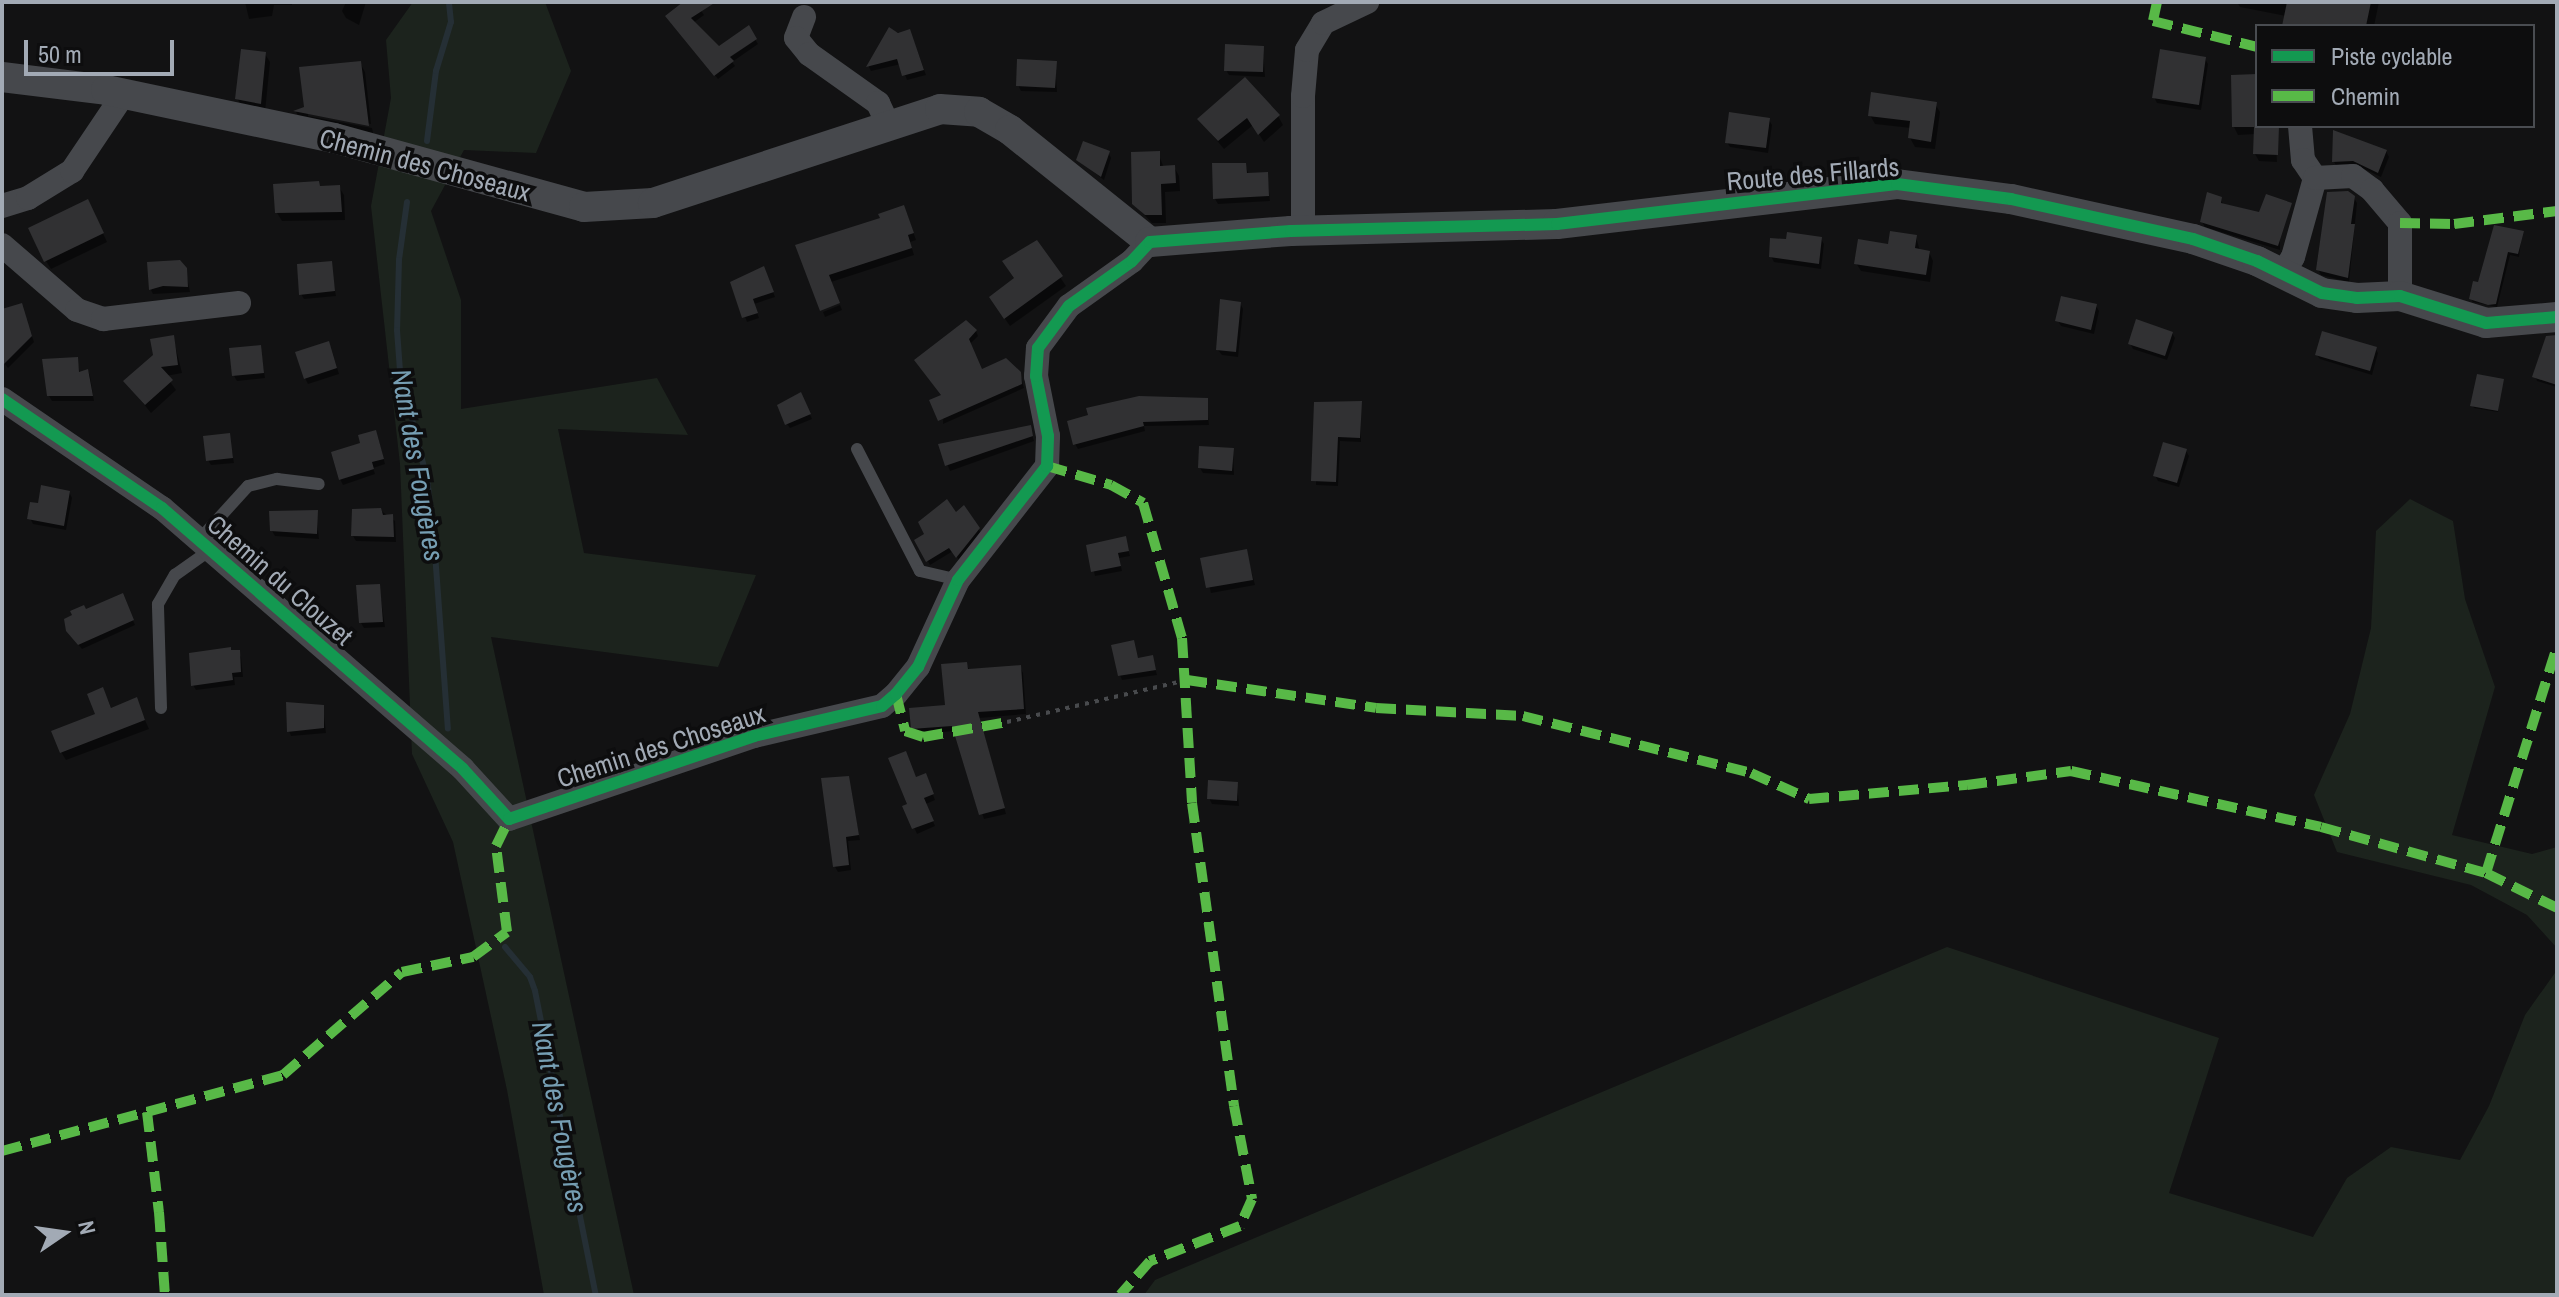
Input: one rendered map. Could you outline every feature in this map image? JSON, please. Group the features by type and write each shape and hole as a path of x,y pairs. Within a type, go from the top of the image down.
{"street":[{"path":"1303,230 1302,129 1307,50 1323,23 1367,2"},
{"path":"804,17 796,38 809,54 878,103 888,124"},
{"name":"Chemin des Choseaux","path":"2,77 106,90 334,138 584,207 653,203 940,109 979,112 1010,130 1150,242 1132,261 1069,306 1038,348 1036,376 1048,436 1047,466 958,580 908,684 882,706 754,736 509,819"},
{"path":"2,206 28,198 72,171 123,95"},
{"path":"2282,275 2293,257 2315,178 2303,160 2300,128"},
{"path":"2315,178 2353,176 2372,190 2400,223 2400,296"},
{"name":"Route des Fillards","path":"1150,242 1303,230 1557,224 1897,184 2011,199 2193,239 2257,261 2322,293 2357,298 2400,296 2486,323 2557,317"},
{"path":"2,245 77,310 103,319 239,303"},
{"name":"Chemin du Clouzet","path":"2,399 111,471 204,545 463,769 509,819"}],"lane":[{"path":"857,449 920,571 958,580"},
{"path":"161,708 158,604 175,575 204,545 248,486 277,479 319,484"}],"path":[{"path":"1007,722 1187,680"}],"shaded area":[{"path":"413,2 545,2 571,71 536,153 464,150 431,211 461,300 461,409 657,378 688,435 558,429 584,553 756,575 718,667 491,637 634,1295 544,1295 507,1090 453,842 412,754 400,464 371,206 391,98 386,40"},
{"path":"2410,499 2453,521 2465,599 2495,687 2452,835 2532,854 2557,847 2557,948 2527,915 2471,885 2337,852 2314,795 2350,714 2371,628 2376,531"},
{"path":"1947,947 2219,1038 2169,1193 2313,1237 2347,1178 2391,1147 2460,1160 2489,1106 2525,1015 2557,970 2557,1295 1144,1295 1155,1280"}],"building":[{"path":"683,2 716,2 691,18 719,46 749,25 757,39 730,57 734,61 714,76 665,16"},
{"path":"2287,2 2371,2 2366,24 2282,24"},
{"path":"889,27 898,33 910,29 924,70 902,76 897,59 866,67"},
{"path":"1225,44 1264,46 1263,72 1224,71"},
{"path":"241,49 266,52 261,104 235,99"},
{"path":"2160,49 2206,57 2199,105 2152,98"},
{"path":"1017,59 1057,61 1055,88 1016,86"},
{"path":"361,61 369,126 293,111 304,107 299,67"},
{"path":"2255,74 2255,128 2279,128 2278,155 2253,154 2254,127 2232,127 2231,75"},
{"path":"1245,77 1280,115 1258,135 1247,118 1218,141 1197,119"},
{"path":"1871,92 1937,102 1931,142 1908,138 1910,121 1868,116"},
{"path":"1729,112 1770,118 1766,148 1725,143"},
{"path":"2333,130 2387,150 2378,173 2353,161 2332,162"},
{"path":"1083,141 1110,151 1101,177 1076,160"},
{"path":"1160,151 1160,166 1175,165 1176,183 1161,184 1162,215 1145,215 1132,204 1131,152"},
{"path":"1212,163 1246,163 1247,173 1268,172 1269,196 1213,199"},
{"path":"319,181 320,186 340,185 342,212 275,213 273,184"},
{"path":"2348,191 2355,196 2351,224 2355,224 2348,278 2316,270 2327,192"},
{"path":"2207,192 2222,197 2221,203 2259,212 2266,194 2292,203 2278,246 2200,222"},
{"path":"88,199 104,233 44,262 28,228"},
{"path":"904,205 914,233 908,235 912,248 829,275 840,303 820,311 795,245 880,218 878,214"},
{"path":"2494,225 2524,231 2518,254 2508,252 2496,304 2488,305 2469,299 2473,281 2478,282"},
{"path":"1890,231 1917,235 1915,248 1930,251 1926,275 1854,264 1858,239 1888,244"},
{"path":"1787,232 1822,237 1819,264 1769,257 1770,238 1786,239"},
{"path":"1037,240 1063,276 1004,319 989,297 1014,278 1002,261"},
{"path":"180,260 187,268 188,287 163,286 149,290 147,262"},
{"path":"332,261 335,291 299,295 297,264"},
{"path":"764,266 774,292 753,299 758,313 742,318 730,282"},
{"path":"2061,296 2097,304 2091,330 2055,321"},
{"path":"1220,299 1241,302 1236,352 1216,350"},
{"path":"22,303 32,336 2,366 2,309"},
{"path":"2136,319 2173,332 2165,356 2128,344"},
{"path":"966,320 977,330 969,339 982,369 1006,358 1021,372 1022,384 938,421 929,400 941,395 914,360"},
{"path":"2322,331 2377,347 2370,371 2315,355"},
{"path":"174,335 178,365 161,367 173,380 145,405 123,381 153,355 150,339"},
{"path":"2557,335 2557,385 2532,377 2546,336"},
{"path":"329,341 337,368 304,379 295,352"},
{"path":"261,345 264,373 232,376 229,348"},
{"path":"78,357 79,372 88,369 93,396 47,396 42,359"},
{"path":"2477,374 2504,379 2498,411 2470,406"},
{"path":"801,392 811,414 785,425 777,405"},
{"path":"1139,396 1208,398 1208,420 1143,422 1144,426 1073,445 1067,421 1088,415 1086,408"},
{"path":"1362,401 1360,438 1338,437 1336,482 1311,481 1314,402"},
{"path":"1031,425 1033,436 945,466 938,444"},
{"path":"376,430 384,459 372,462 374,469 339,480 331,452 360,443 358,435"},
{"path":"230,433 233,458 206,461 203,436"},
{"path":"2163,442 2187,449 2177,483 2153,476"},
{"path":"1199,446 1234,448 1232,471 1198,468"},
{"path":"41,485 70,491 64,526 27,519 30,502 38,503"},
{"path":"947,499 956,512 964,505 980,528 956,558 949,548 926,562 914,540 924,534 918,522"},
{"path":"381,508 383,515 393,514 394,537 351,536 352,509"},
{"path":"318,510 317,534 270,531 269,511"},
{"path":"1126,536 1129,551 1118,553 1121,566 1091,572 1086,545"},
{"path":"1247,549 1253,580 1206,588 1200,558"},
{"path":"380,584 383,622 359,623 356,585"},
{"path":"123,593 134,620 78,645 66,631 64,619 72,615 70,611 84,605 86,609"},
{"path":"1134,640 1138,658 1153,655 1156,670 1118,676 1111,645"},
{"path":"231,647 231,650 240,650 241,672 232,673 233,680 191,686 189,653"},
{"path":"967,662 968,669 1021,665 1024,709 978,712 1005,808 979,815 952,726 911,729 909,708 945,705 941,664"},
{"path":"103,687 111,708 137,697 145,720 60,753 51,731 95,714 87,694"},
{"path":"286,702 324,705 324,728 287,732"},
{"path":"906,751 916,777 926,773 934,794 924,798 934,821 912,829 902,806 907,804 888,758"},
{"path":"849,776 859,835 846,837 849,865 833,867 821,778"},
{"path":"1208,780 1238,782 1237,801 1207,799"}],"waterway":[{"name":"Nant des Fougères","path":"427,141 436,71 451,22 449,2"},
{"name":"Nant des Fougères","path":"407,202 399,260 397,330 400,371 427,479 448,728"},
{"name":"Nant des Fougères","path":"505,947 530,977 535,991 596,1295"}],"marked path":[{"path":"2157,2 2153,21 2255,46"},
{"path":"2400,223 2454,224 2557,211"},
{"path":"1047,466 1111,485 1143,503 1182,638 1192,803 1234,1106 1252,1199 1240,1226 1150,1261 1120,1295"},
{"path":"2486,873 2557,646"},
{"path":"1187,680 1376,708 1523,716 1751,773 1809,799 1967,785 2071,771 2321,827 2486,873 2557,908"},
{"path":"896,694 905,731 923,737 1007,722"},
{"path":"2,1151 283,1075 402,972 473,957 507,932 496,846 509,819"},
{"path":"147,1112 165,1295"}],"cycle path":[{"path":"2,399 162,508 463,769 509,819 754,736 882,706 896,694 918,667 958,580 1047,466 1048,436 1036,376 1038,348 1069,306 1132,261 1150,242 1291,231 1557,224 1897,184 2011,199 2193,239 2257,261 2322,293 2357,298 2400,296 2486,323 2557,317"}]}
